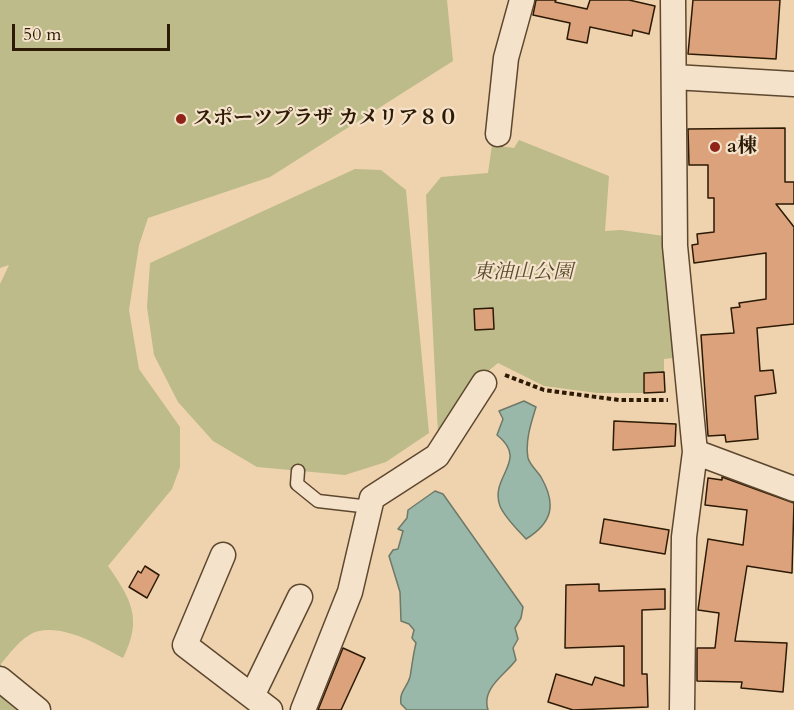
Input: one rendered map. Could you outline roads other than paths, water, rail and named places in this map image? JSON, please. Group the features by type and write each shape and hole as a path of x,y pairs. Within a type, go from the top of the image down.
{"street":[{"path":"498,134 506,58 522,0"},
{"path":"673,0 675,246 694,452 684,537 682,710"},
{"path":"674,77 794,84"},
{"path":"303,710 350,592 372,498 437,456 484,382"},
{"path":"694,452 794,489"},
{"path":"223,555 185,645 261,703 300,597"},
{"path":"0,679 38,710"}],"lane":[{"path":"298,471 297,484 318,501 370,507"}],"place":[{"name":"スポーツプラザ カメリア８０","path":"181,119"},
{"name":"a棟","path":"715,147"}],"park label":[{"name":"東油山公園","path":"523,273"}]}
